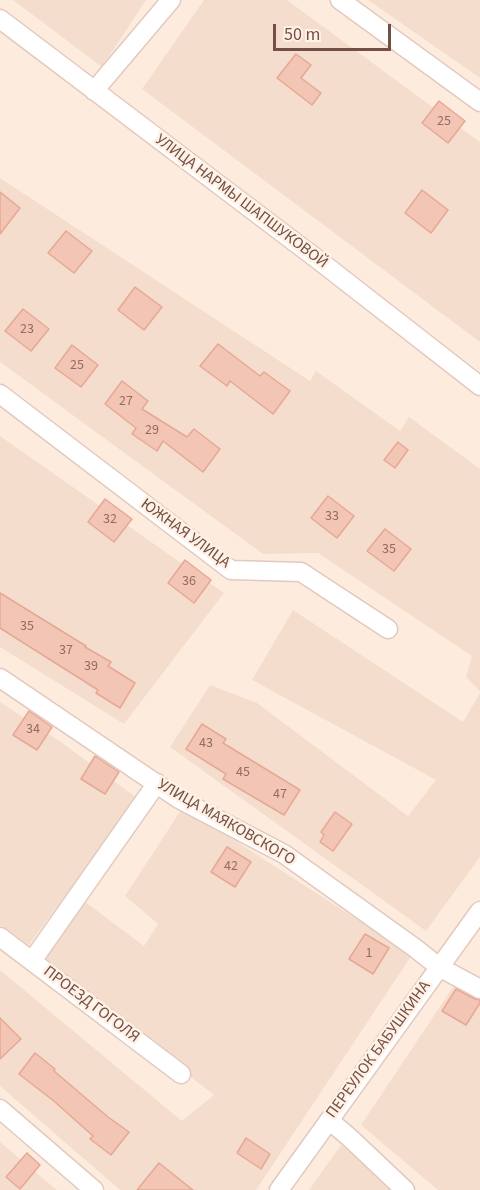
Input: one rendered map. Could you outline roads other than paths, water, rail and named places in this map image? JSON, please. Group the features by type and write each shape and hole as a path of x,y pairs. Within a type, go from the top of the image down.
{"street":[{"path":"94,91 171,0"},
{"path":"340,0 480,102"},
{"name":"УЛИЦА НАРМЫ ШАПШУКОВОЙ","path":"0,19 321,262 480,386"},
{"name":"ЮЖНАЯ УЛИЦА","path":"0,394 231,570 301,572 387,629"},
{"name":"УЛИЦА МАЯКОВСКОГО","path":"0,678 179,799 284,854 439,967 480,990"},
{"path":"32,961 157,783"},
{"name":"ПЕРЕУЛОК БАБУШКИНА","path":"279,1190 480,911"},
{"name":"ПРОЕЗД ГОГОЛЯ","path":"0,937 182,1074"},
{"path":"0,1108 94,1190"},
{"path":"329,1120 405,1190"}]}
